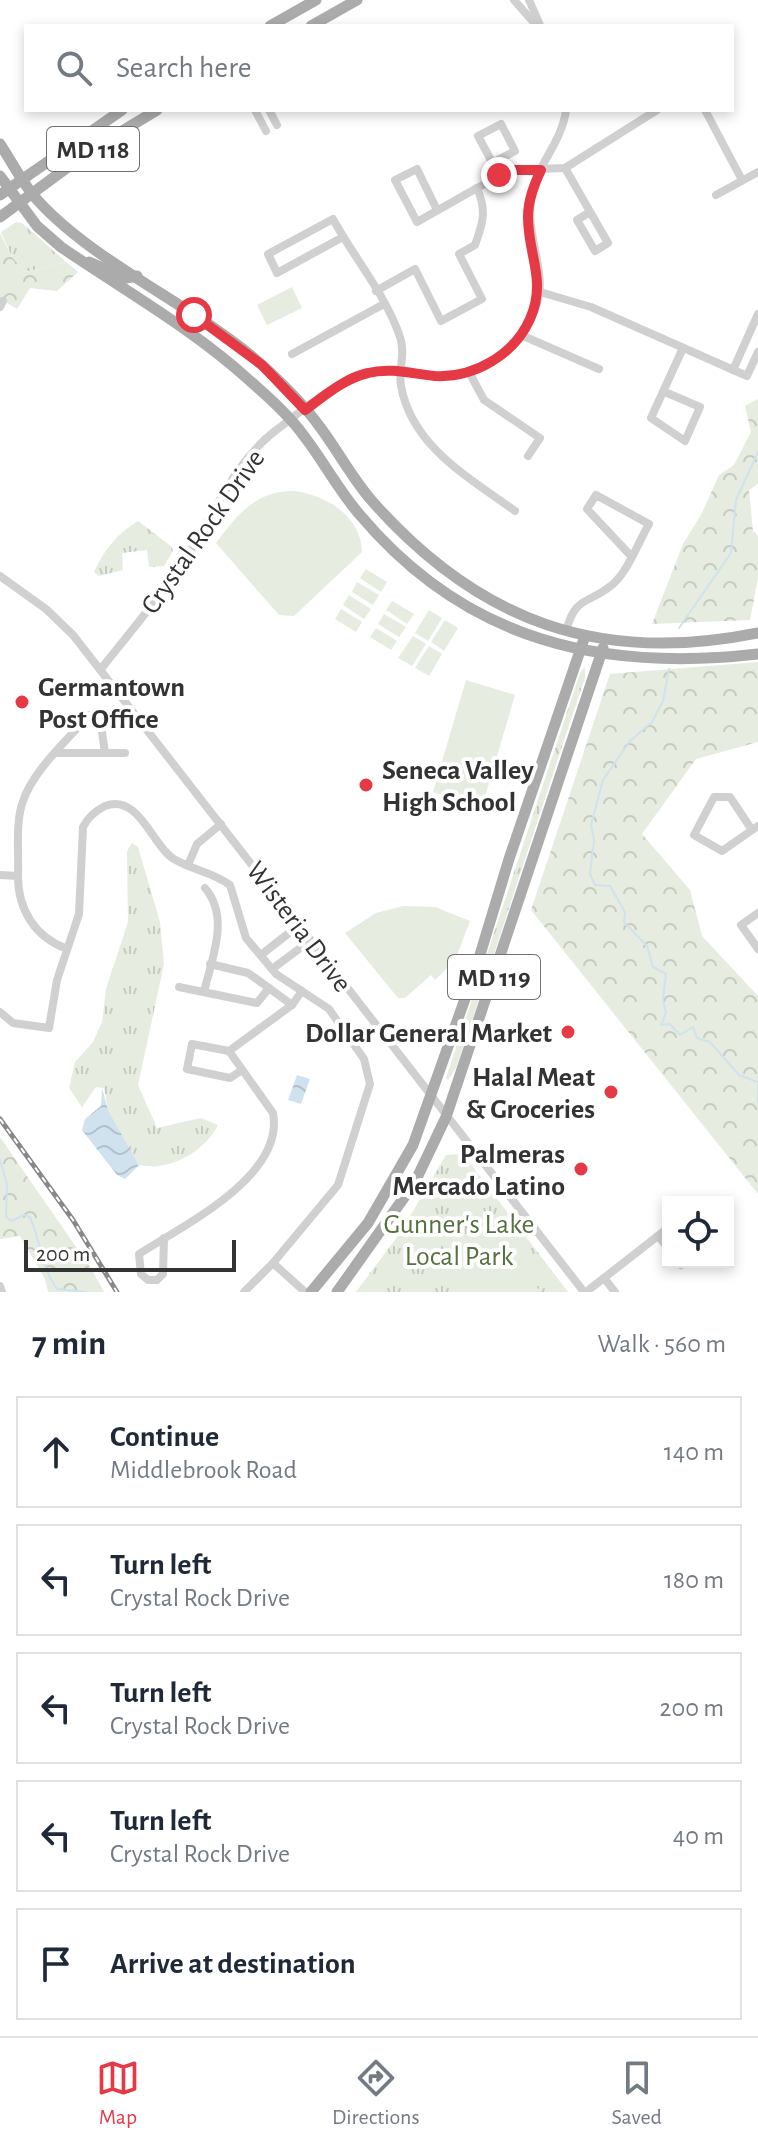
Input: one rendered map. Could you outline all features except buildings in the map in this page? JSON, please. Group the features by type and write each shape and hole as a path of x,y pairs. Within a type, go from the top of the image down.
{"main road":[{"path":"274,24 316,0"},
{"path":"315,24 357,0"},
{"name":"MD 118","path":"4,192 119,112"},
{"name":"MD 118","path":"0,217 91,150 154,112"},
{"path":"0,144 32,194 73,232 262,365 305,410 372,501 424,552 494,603 566,631 604,639 678,646 758,633"},
{"path":"0,176 4,192 37,226 80,260 214,351 290,420 360,515 412,566 449,595 497,624 536,640 601,655 678,661 758,654"},
{"path":"80,260 126,278 137,276"},
{"name":"MD 119","path":"308,1292 384,1198 413,1145 585,636"},
{"name":"MD 119","path":"337,1292 415,1182 446,1117 604,639"}],"street":[{"path":"514,0 536,24"},
{"path":"529,0 537,24"},
{"path":"256,112 266,131"},
{"path":"270,112 277,125"},
{"path":"566,112 559,139 532,189 528,217 540,292 591,307 747,376 758,352"},
{"path":"437,210 417,169 395,180 417,222 499,175 513,170 565,168 654,112"},
{"path":"706,112 742,180"},
{"path":"492,163 515,151 501,124 478,136 492,163 499,175"},
{"path":"565,168 608,243 595,251 577,220 590,212"},
{"path":"716,195 758,172"},
{"path":"376,291 415,269 441,321 482,299 459,254 475,245 485,218 485,206 477,188"},
{"path":"343,237 277,273 268,254 333,219 384,304 401,340 401,385 412,415 442,459 515,511"},
{"name":"Crystal Rock Drive","path":"101,669 163,590 249,455 290,420 358,377 401,370 436,376 469,372 502,354 521,335 540,292"},
{"path":"292,354 384,304"},
{"path":"733,370 758,314"},
{"path":"521,335 599,369"},
{"path":"665,392 700,407 685,441 651,418 683,348"},
{"path":"469,372 484,400 540,438 528,456"},
{"path":"566,631 572,612 581,600 616,583 649,524 596,495 587,509 631,556"},
{"name":"Wisteria Drive","path":"0,576 46,609 101,669 431,1098 585,1292"},
{"path":"67,949 45,938 28,917 18,893 23,802 57,753 89,715 103,730 105,753"},
{"path":"57,753 125,753"},
{"path":"714,797 730,797 755,828 722,851 694,835 714,797"},
{"path":"0,1012 13,1023 49,1028 67,949 79,914 83,827 94,812 110,805 130,808 169,856 230,885 246,938 272,969 329,1009 364,1059 370,1084 338,1185 273,1263 244,1292"},
{"path":"188,865 197,844 221,824"},
{"path":"0,875 18,876"},
{"path":"204,992 219,919 214,899 205,888"},
{"path":"758,913 741,925 758,949"},
{"path":"219,919 239,914"},
{"path":"261,955 299,925"},
{"path":"272,969 311,940"},
{"path":"210,964 248,973 292,1005"},
{"path":"179,987 257,1003 269,988"},
{"path":"229,1051 292,1005 302,991"},
{"path":"164,1238 163,1274 157,1280 148,1280 141,1274 139,1254 232,1192 271,1148 275,1125 273,1113 229,1051 192,1044 187,1069 230,1078 242,1070"},
{"path":"585,1292 662,1233"},
{"path":"658,1236 662,1241"},
{"path":"273,1263 308,1292"},
{"path":"604,1278 615,1292"},
{"path":"0,1286 2,1292"}],"green space":[{"path":"16,222 22,223 66,262 25,272 12,257 1,232"},
{"path":"0,233 12,257 25,272 66,262 78,272 57,291 30,288 17,309 0,299"},
{"path":"292,287 302,308 267,325 257,305"},
{"path":"758,399 758,484 749,490 753,531 758,536 758,578 750,620 652,624 683,544 702,513 719,475 734,465 751,432 745,406"},
{"path":"295,491 330,503 349,518 356,528 362,552 294,616 279,615 216,543 240,514 258,500"},
{"path":"138,521 172,547 173,551 164,566 149,567 147,550 122,553 123,570 99,576 94,572 107,550 117,537"},
{"path":"366,569 387,582 381,592 360,578"},
{"path":"357,582 379,595 373,605 352,592"},
{"path":"349,595 371,609 364,619 343,605"},
{"path":"392,601 414,614 407,624 386,610"},
{"path":"341,609 362,622 356,632 335,619"},
{"path":"429,610 442,618 428,641 415,633"},
{"path":"384,614 406,627 399,637 378,624"},
{"path":"445,620 458,628 444,651 431,642"},
{"path":"376,628 397,641 391,650 370,637"},
{"path":"413,636 426,644 412,666 398,658"},
{"path":"429,646 442,654 429,676 415,668"},
{"path":"758,662 758,742 696,759 642,834 690,890 702,936 758,996 758,1194 531,910 610,674"},
{"path":"585,667 585,678 456,1068 448,1080 446,1078 580,673"},
{"path":"466,680 515,695 482,807 433,792"},
{"path":"132,843 138,847 160,922 164,964 138,1085 157,1128 201,1118 218,1125 195,1151 174,1162 151,1166 139,1165 108,1110 104,1088 96,1087 82,1107 69,1088 75,1062 93,1042 102,1022 106,989 128,922 127,851"},
{"path":"403,906 435,907 470,921 455,960 435,980 431,975 405,998 398,998 345,933 376,913"},
{"path":"0,1137 104,1292 48,1292 45,1279 20,1236 0,1239"},
{"name":"Gunner's Lake Local Park","path":"463,1154 568,1292 356,1292 400,1233 446,1155"},
{"path":"497,1237 541,1292 459,1292 446,1275"}],"water":[{"path":"297,1075 310,1079 301,1104 288,1100"},
{"path":"102,1088 108,1110 139,1165 125,1179 117,1175 82,1130 85,1119 101,1106"}],"waterway":[{"path":"679,628 731,553 736,500 758,452"},
{"path":"669,669 663,701 652,722 630,741 603,780 591,825 594,840 590,874 595,885 610,886 625,912 624,922 647,946 653,967 666,974 663,1000 666,1013 661,1025 670,1024 680,1035 693,1027 697,1038 710,1042 739,1075 758,1082"},
{"path":"758,1085 758,1104"},
{"path":"0,1160 7,1184 6,1217 11,1221 24,1215 30,1217 48,1272 57,1289 86,1292"}],"railway":[{"path":"0,1119 73,1220 117,1292"}],"place":[{"name":"Germantown Post Office","path":"22,702"},
{"name":"Seneca Valley High School","path":"366,785"},
{"name":"Dollar General Market","path":"568,1032"},
{"name":"Halal Meat & Groceries","path":"611,1092"},
{"name":"Palmeras Mercado Latino","path":"581,1169"}],"route":[{"path":"194,315 262,365 305,410 328,393 368,373 401,370 436,376 469,372 487,365 521,335 540,292 528,217 532,189 541,170 513,170 499,175"}]}
